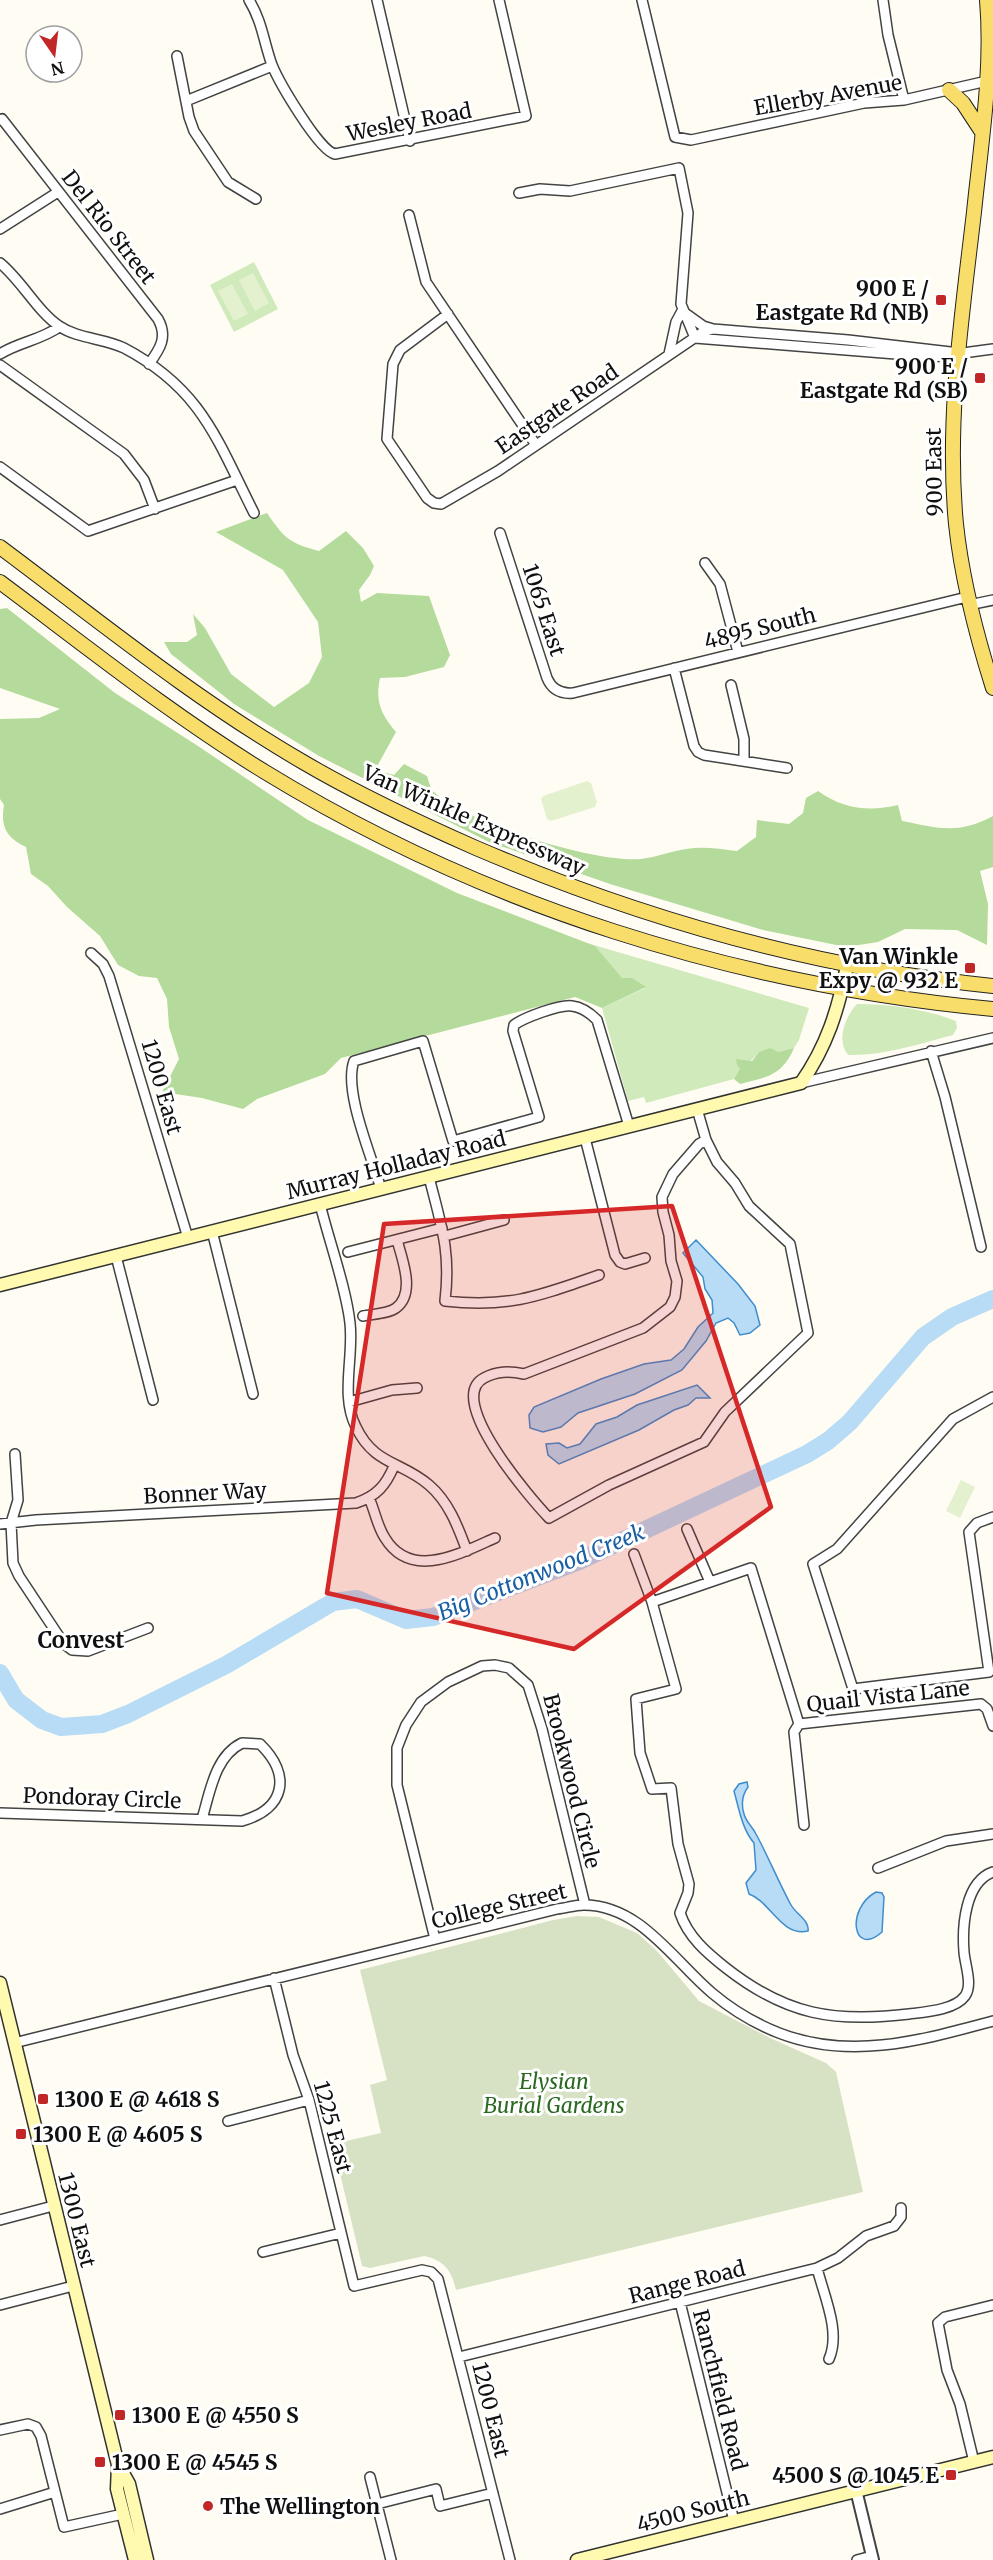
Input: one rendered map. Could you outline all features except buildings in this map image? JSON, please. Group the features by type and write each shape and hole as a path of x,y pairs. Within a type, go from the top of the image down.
{"main road":[{"name":"900 East","path":"987,0 989,33 987,81 953,422 954,488 960,557 968,601 993,688"},
{"path":"949,90 963,103 982,132"},
{"name":"Van Winkle Expressway","path":"0,547 209,702 300,761 405,818 561,882 671,921 748,943 847,966 993,986"},
{"path":"0,582 149,694 225,747 304,795 418,854 523,899 651,943 736,966 843,988 993,1009"},
{"path":"801,1083 823,1049 843,988 847,966"},
{"name":"Murray Holladay Road","path":"0,1285 801,1083"},
{"name":"1300 East","path":"0,1983 118,2465 129,2484 147,2560"},
{"name":"4500 South","path":"577,2560 993,2457"},
{"name":"1300 East","path":"118,2465 117,2489 135,2560"}],"street":[{"name":"Wesley Road","path":"249,0 260,22 272,66 319,144 329,153 342,153 410,141 526,116 500,0"},
{"path":"377,0 410,141"},
{"name":"Ellerby Avenue","path":"642,0 675,137 691,140 864,103 904,100 987,81"},
{"path":"883,0 888,36 904,100"},
{"path":"177,56 194,131 228,182 256,199"},
{"path":"186,101 272,66"},
{"name":"Del Rio Street","path":"0,120 2,119 160,322 163,342 149,364"},
{"path":"519,193 540,189 570,191 679,168 688,213 682,311 676,322 669,354"},
{"path":"0,229 58,192"},
{"path":"409,215 424,276 536,445"},
{"path":"0,263 59,327 107,341 149,364 181,390 201,411 216,435 254,513"},
{"path":"682,311 703,326 713,329 848,340 959,353"},
{"path":"682,311 695,338 933,357 993,349"},
{"name":"Eastgate Road","path":"448,314 407,343 395,356 387,439 427,498 437,504 449,501 669,354 703,332 713,329"},
{"path":"0,354 21,343 47,336 59,327"},
{"path":"0,365 124,454 144,480 155,509"},
{"path":"0,467 88,531 237,480"},
{"name":"1065 East","path":"500,533 547,678 552,687 561,693"},
{"path":"705,563 720,584 738,652"},
{"name":"4895 South","path":"561,693 573,693 738,652 968,601 993,600"},
{"path":"674,668 696,750 704,755 787,768"},
{"path":"731,685 744,739 744,761"},
{"name":"1200 East","path":"91,953 103,964 112,983 188,1238"},
{"path":"381,1189 352,1094 350,1071 354,1061 423,1041 453,1142 539,1117 513,1032 514,1025 534,1015 572,1005 590,1013 597,1020 629,1126"},
{"name":"Murray Holladay Road","path":"801,1083 993,1038"},
{"path":"931,1051 945,1097 981,1247"},
{"path":"697,1109 706,1140 717,1162 735,1183 749,1206 790,1244 808,1332 725,1412 704,1442 609,1485 549,1518 500,1460 481,1421 473,1390 477,1382 493,1374 512,1371 524,1374 643,1328 670,1307 675,1297 677,1281 671,1261 662,1197 673,1174 699,1144 706,1140"},
{"path":"585,1138 615,1255 620,1262 625,1264 645,1258"},
{"path":"429,1177 449,1265 445,1301 498,1304 515,1302 599,1275"},
{"path":"320,1204 349,1315 349,1402 355,1426 378,1456 394,1466 419,1476 438,1492 452,1513 467,1551"},
{"path":"348,1252 397,1240 504,1220"},
{"path":"213,1231 254,1394"},
{"path":"363,1316 390,1311 397,1308 401,1301 406,1282 397,1240"},
{"path":"116,1256 153,1400"},
{"path":"349,1402 392,1390 417,1388"},
{"path":"993,1397 953,1419 837,1549 813,1564 853,1689 989,1672 969,1532 977,1522 993,1517"},
{"path":"15,1454 18,1500 11,1523 15,1570 64,1644 72,1650 88,1651 148,1628"},
{"path":"394,1466 382,1488 369,1498 385,1538 392,1548 413,1560 434,1562 467,1551 495,1538"},
{"name":"Bonner Way","path":"0,1524 336,1505 356,1503 369,1498"},
{"path":"687,1529 710,1582"},
{"path":"634,1554 652,1602 675,1689 636,1699 640,1753 652,1789 672,1788 678,1844 689,1884 680,1913 685,1928 709,1955 759,1992 786,2005 813,2013 840,2017 879,2018 940,2009 964,1998 968,1988 964,1928 971,1894 983,1876 993,1872"},
{"name":"Quail Vista Lane","path":"652,1602 751,1568 799,1724 981,1704 987,1709 993,1726"},
{"name":"Brookwood Circle","path":"435,1939 399,1795 396,1758 401,1737 411,1715 421,1702 448,1682 482,1666 495,1665 509,1668 528,1684 539,1719 585,1905"},
{"path":"799,1724 794,1732 804,1825"},
{"name":"Pondoray Circle","path":"0,1813 242,1821 258,1817 268,1810 278,1795 279,1776 276,1764 260,1744 242,1743 228,1753 216,1773 202,1819"},
{"path":"878,1868 946,1841 993,1834"},
{"name":"College Street","path":"14,2043 557,1909 585,1905 622,1914 639,1924 714,1995 764,2026 799,2039 849,2047 890,2046 917,2042 993,2022"},
{"name":"1225 East","path":"274,1978 294,2055 309,2100 354,2286 412,2271 432,2272"},
{"path":"228,2121 309,2100"},
{"path":"0,2220 53,2205"},
{"name":"Range Road","path":"459,2357 817,2268 838,2258 866,2236 894,2226 901,2217 901,2208"},
{"path":"263,2252 340,2233"},
{"path":"817,2268 834,2335 834,2349 829,2359"},
{"name":"1200 East","path":"432,2272 438,2279 443,2292 510,2560"},
{"path":"0,2306 73,2286"},
{"name":"Ranchfield Road","path":"680,2302 734,2521"},
{"path":"974,2462 960,2404 947,2370 938,2323 945,2317 993,2305"},
{"path":"0,2430 28,2424 36,2427 41,2436 64,2527 123,2514"},
{"path":"370,2477 391,2560"},
{"path":"377,2504 436,2489 440,2506 493,2493"},
{"path":"855,2490 873,2558 857,2560"},
{"path":"0,2509 55,2492"}],"highlighted area":[{"path":"672,1206 771,1507 574,1649 327,1593 384,1224"}],"green space":[{"path":"254,262 278,309 234,332 210,285"},
{"path":"253,273 269,303 255,311 239,280"},
{"path":"232,284 248,314 234,321 218,291"},
{"path":"267,513 288,538 319,551 346,531 363,548 374,566 359,590 361,602 377,593 429,596 450,655 444,667 405,677 380,678 378,694 380,707 396,732 375,770 394,775 404,764 427,776 434,792 474,817 564,848 620,859 641,859 692,848 737,851 756,837 757,820 789,824 803,813 806,798 818,791 837,802 856,807 877,808 898,805 902,821 938,828 969,826 993,816 993,867 980,871 988,904 987,945 957,930 905,929 878,942 846,947 763,930 610,884 489,842 319,756 234,704 171,654 164,642 187,642 197,635 193,614 205,628 231,674 274,707 309,683 322,657 318,622 283,570 216,532"},
{"path":"7,608 115,693 308,820 457,893 595,946 622,978 632,978 646,987 602,1008 575,997 341,1058 325,1074 257,1099 243,1109 202,1098 162,1092 179,1059 169,1027 167,999 157,978 139,976 118,965 100,936 67,907 48,886 31,874 26,847 14,840 4,826 4,805 0,799 0,719 39,718 60,709 0,688 0,609"},
{"path":"587,781 591,783 597,802 595,807 551,821 547,819 541,799 543,796"},
{"path":"587,943 809,1008 799,1040 794,1048 778,1052 759,1052 734,1079 646,1103 644,1097 628,1101 602,1008 645,988 622,978"},
{"path":"857,1004 920,1010 956,1021 957,1028 953,1035 914,1046 874,1054 848,1055 844,1049 842,1036 849,1015"},
{"path":"770,1048 778,1052 794,1048 784,1064 773,1074 740,1084 734,1079 740,1069 736,1059 752,1061 759,1052"},
{"path":"961,1480 975,1487 960,1518 946,1511"},
{"name":"Elysian Burial Gardens","path":"577,1916 599,1917 637,1933 657,1951 699,2001 770,2038 826,2063 836,2072 863,2192 456,2290 446,2267 437,2260 424,2256 370,2268 362,2266 333,2144 381,2133 370,2085 387,2080 360,1970 553,1920"}],"water":[{"path":"696,1240 738,1284 755,1306 760,1325 750,1333 740,1335 734,1323 728,1318 716,1323 706,1341 682,1370 635,1394 578,1413 561,1427 543,1432 530,1428 529,1415 534,1407 644,1364 671,1360 684,1349 698,1327 713,1313 712,1300 705,1289 703,1277 683,1253"},
{"path":"697,1385 710,1398 696,1398 688,1405 674,1410 639,1430 559,1464 548,1455 546,1444 559,1443 567,1448 580,1444 596,1424 617,1417 637,1405"},
{"path":"747,1782 748,1787 742,1803 745,1817 791,1905 807,1924 808,1931 790,1929 749,1894 746,1883 756,1870 754,1843 739,1812 734,1791 739,1784"},
{"path":"876,1892 882,1893 884,1897 882,1932 872,1938 864,1939 856,1928 857,1919 866,1900"}],"waterway":[{"name":"Big Cottonwood Creek","path":"0,1673 16,1700 42,1720 61,1727 102,1724 128,1714 226,1665 333,1602 357,1599 406,1620 433,1617 579,1561 807,1454 828,1441 850,1422 923,1337 952,1317 993,1299"}],"place":[{"name":"900 E / Eastgate Rd (NB)","path":"941,300"},
{"name":"900 E / Eastgate Rd (SB)","path":"980,378"},
{"name":"Van Winkle Expy @ 932 E","path":"970,968"},
{"name":"1300 E @ 4618 S","path":"43,2099"},
{"name":"1300 E @ 4605 S","path":"21,2134"},
{"name":"1300 E @ 4550 S","path":"120,2415"},
{"name":"1300 E @ 4545 S","path":"100,2462"},
{"name":"4500 S @ 1045 E","path":"951,2475"},
{"name":"The Wellington","path":"208,2506"}],"district":[{"name":"Convest","path":"81,1640"}]}
